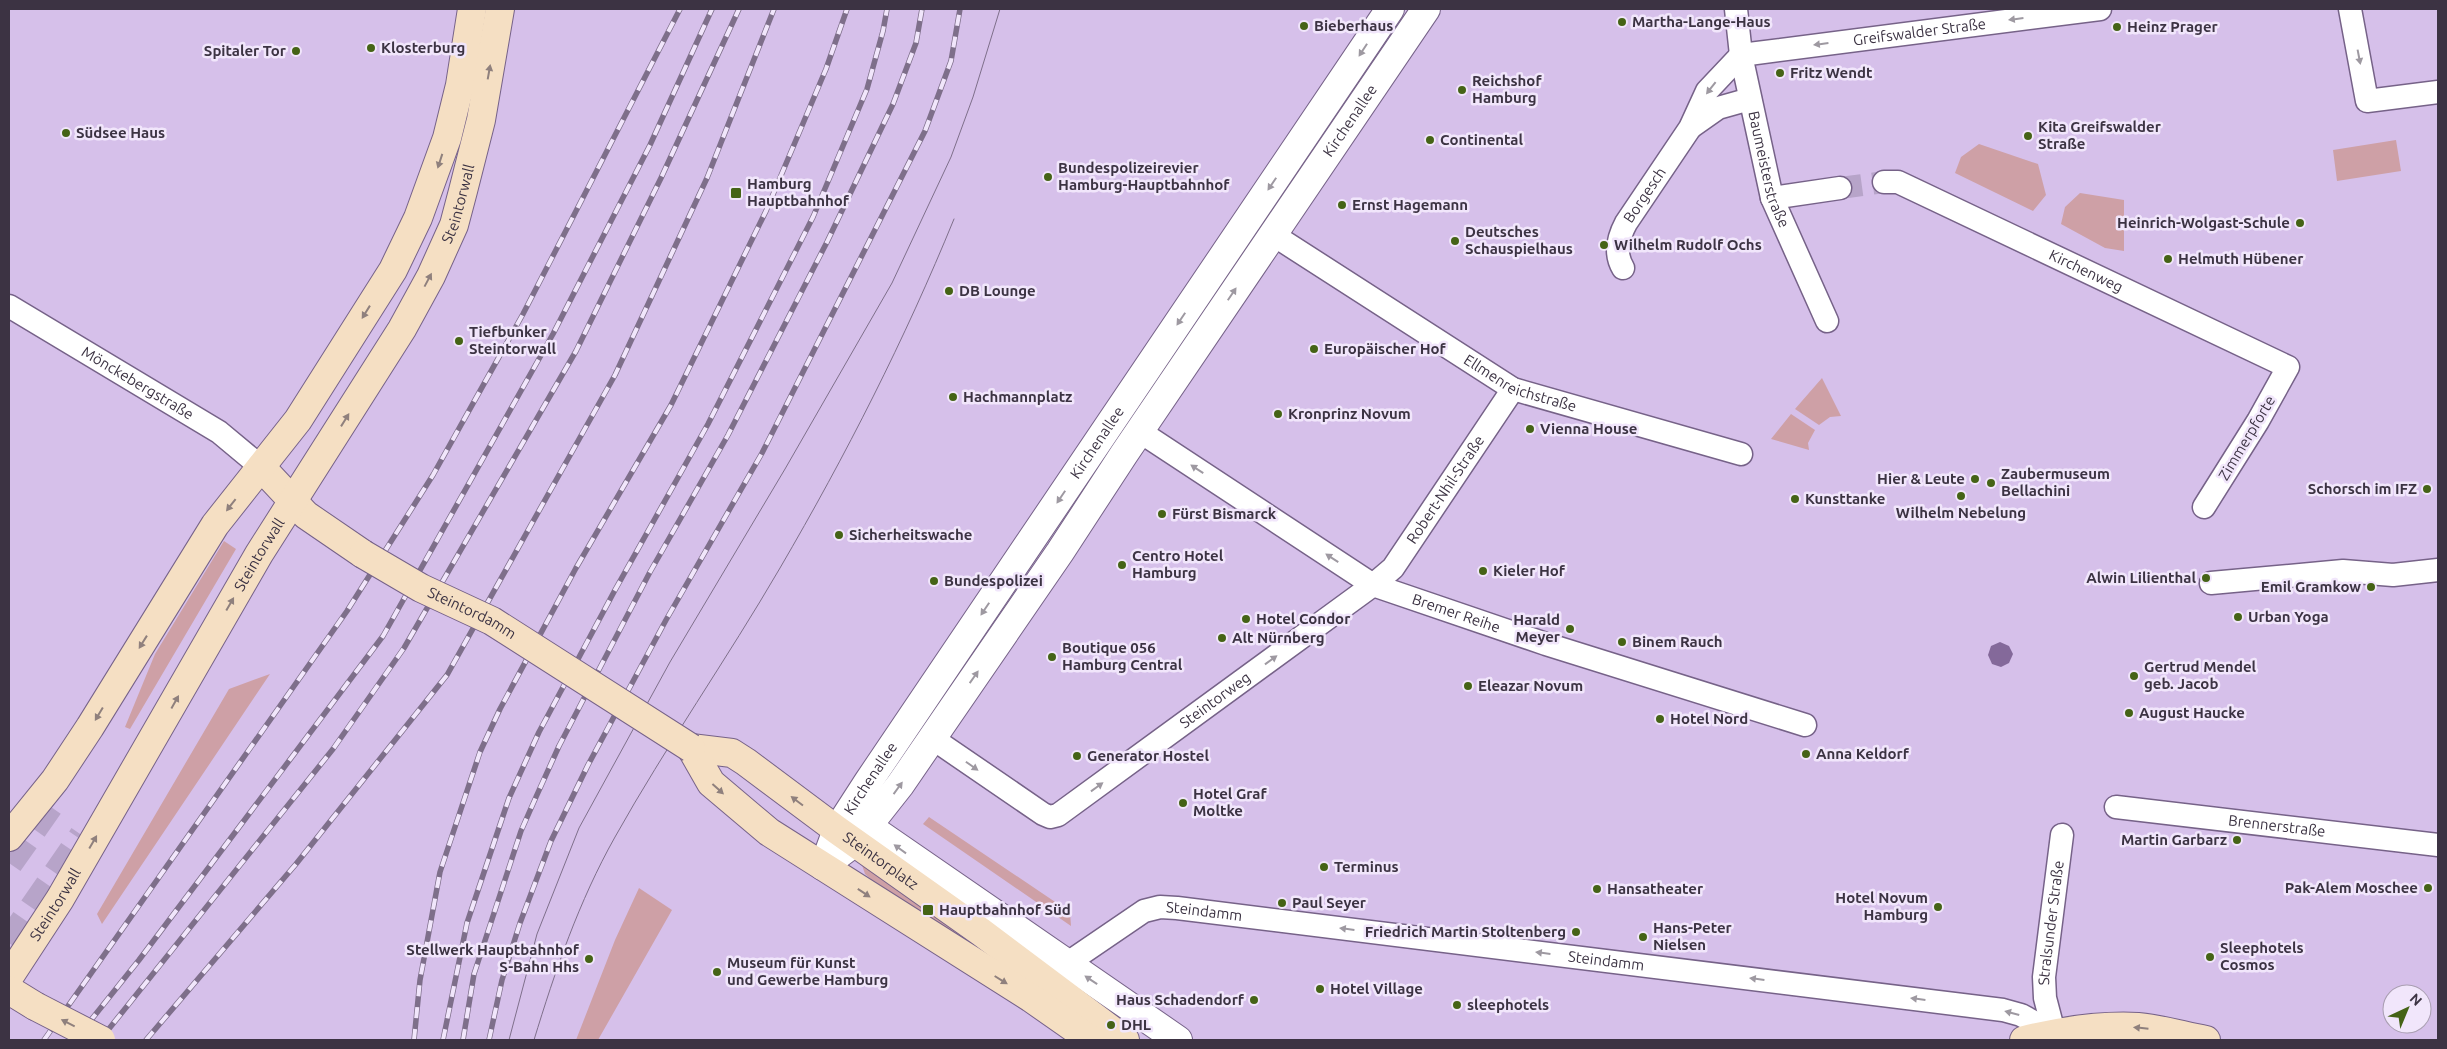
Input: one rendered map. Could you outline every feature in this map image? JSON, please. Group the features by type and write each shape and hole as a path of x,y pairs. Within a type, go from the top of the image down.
{"main road":[{"name":"Steintorwall","path":"9,837 55,780 215,526 298,420 392,270 430,190 454,114 472,9"},
{"name":"Steintorwall","path":"9,977 60,899 259,554 402,329 431,276 454,225 481,120 500,9"},
{"name":"Steintordamm","path":"261,467 292,503 329,532 363,554 422,588 492,621 691,748 732,753 853,833"},
{"name":"Steintordamm","path":"691,748 711,783 753,820 823,866"},
{"name":"Steintorplatz","path":"853,833 981,932 1038,990"},
{"path":"823,866 1125,1040"},
{"path":"9,990 35,1006 102,1040"},
{"path":"1038,990 1091,1040"},
{"path":"9,998 35,1006"},
{"path":"2024,1040 2140,1027 2206,1040"}],"street":[{"name":"Kirchenallee","path":"853,833 1145,373 1390,9"},
{"name":"Kirchenallee","path":"823,866 932,738 1060,552 1272,234 1426,9"},
{"name":"Baumeisterstraße","path":"1736,9 1741,55 1772,198 1826,321"},
{"name":"Greifswalder Straße","path":"1741,55 2100,9"},
{"path":"2350,9 2367,100 2438,92"},
{"name":"Borgesch","path":"1623,268 1617,254 1621,231 1690,128 1708,91 1741,55"},
{"name":"Borgesch","path":"1690,128 1718,108 1750,99"},
{"name":"Kirchenweg","path":"1884,182 1898,182 2288,368"},
{"path":"1772,198 1840,188"},
{"name":"Ellmenreichstraße","path":"1272,234 1513,389 1740,454"},
{"name":"Mönckebergstraße","path":"9,306 219,432 261,467"},
{"name":"Zimmerpforte","path":"2204,507 2258,421 2288,368"},
{"path":"1145,373 1155,384 1158,391 1156,407"},
{"name":"Robert-Nhil-Straße","path":"1373,585 1393,568 1513,389"},
{"name":"Bremer Reihe","path":"1140,431 1373,585 1546,644 1805,725"},
{"path":"2211,583 2343,571 2394,574 2438,570"},
{"name":"Steintorweg","path":"932,738 1043,814 1050,817 1058,816 1373,585"},
{"name":"Brennerstraße","path":"2116,807 2438,846"},
{"name":"Steintorplatz","path":"853,833 1066,963 1178,1040"},
{"name":"Stralsunder Straße","path":"2055,1037 2045,998 2044,977 2062,835"},
{"name":"Steindamm","path":"1038,990 1066,963 1144,911 1160,907 2003,1010 2021,1015 2055,1037"}],"shaded area":[{"path":"2396,140 2401,171 2337,181 2333,150"},
{"path":"1979,144 2038,164 2046,195 2033,211 1955,173 1961,157"},
{"path":"2080,193 2124,200 2124,251 2105,248 2061,224 2065,207"},
{"path":"1822,378 1841,416 1830,417 1819,425 1795,409"},
{"path":"1791,414 1815,430 1808,443 1809,450 1771,439"},
{"path":"224,541 236,549 130,729 125,727 155,654"},
{"path":"2000,642 2009,646 2013,654 2009,663 2001,667 1992,664 1988,655 1991,646"},
{"path":"270,674 102,924 97,914 229,689"},
{"path":"929,817 1070,912 1071,926 923,824"},
{"path":"861,862 983,944 1001,965 874,882 865,874"},
{"path":"639,888 672,910 598,1040 576,1040 615,940"}],"tunnel":[{"path":"1840,188 1884,182"},
{"path":"9,863 54,799"},
{"path":"9,943 83,836"}],"tram line":[{"path":"509,1040 537,934 579,828 670,662 785,469 892,283 951,157 973,97 1000,9"},
{"path":"534,1040 550,988 569,937 602,861 655,769 760,602 828,483 895,352 954,219"}],"railway":[{"path":"44,1040 347,611 433,475 523,314 680,9"},
{"path":"75,1040 139,960 383,636 553,334 650,145 712,9"},
{"path":"100,1040 333,749 404,648 576,351 661,178 739,9"},
{"path":"146,1040 296,864 447,675 615,375 707,178 774,9"},
{"path":"414,1040 420,980 440,872 480,752 500,709 576,568 671,405 766,211 826,69 847,9"},
{"path":"443,1040 467,923 509,798 539,732 615,590 708,424 813,217 867,89 887,9"},
{"path":"463,1040 474,974 521,831 536,797 559,746 650,572 728,435 827,242 893,104 916,43 922,9"},
{"path":"489,1040 502,980 520,923 551,841 588,765 666,620 762,453 925,131 951,61 960,9"}],"place":[{"name":"Martha-Lange-Haus","path":"1622,22"},
{"name":"Bieberhaus","path":"1304,26"},
{"name":"Heinz Prager","path":"2117,27"},
{"name":"Klosterburg","path":"371,48"},
{"name":"Spitaler Tor","path":"296,51"},
{"name":"Fritz Wendt","path":"1780,73"},
{"name":"Reichshof Hamburg","path":"1462,90"},
{"name":"Südsee Haus","path":"66,133"},
{"name":"Kita Greifswalder Straße","path":"2028,136"},
{"name":"Continental","path":"1430,140"},
{"name":"Bundespolizeirevier Hamburg-Hauptbahnhof","path":"1048,177"},
{"name":"Hamburg Hauptbahnhof","path":"736,193"},
{"name":"Ernst Hagemann","path":"1342,205"},
{"name":"Heinrich-Wolgast-Schule","path":"2300,223"},
{"name":"Deutsches Schauspielhaus","path":"1455,241"},
{"name":"Wilhelm Rudolf Ochs","path":"1604,245"},
{"name":"Helmuth Hübener","path":"2168,259"},
{"name":"DB Lounge","path":"949,291"},
{"name":"Tiefbunker Steintorwall","path":"459,341"},
{"name":"Europäischer Hof","path":"1314,349"},
{"name":"Hachmannplatz","path":"953,397"},
{"name":"Kronprinz Novum","path":"1278,414"},
{"name":"Vienna House","path":"1530,429"},
{"name":"Hier & Leute","path":"1975,479"},
{"name":"Zaubermuseum Bellachini","path":"1991,483"},
{"name":"Schorsch im IFZ","path":"2427,489"},
{"name":"Wilhelm Nebelung","path":"1961,496"},
{"name":"Kunsttanke","path":"1795,499"},
{"name":"Fürst Bismarck","path":"1162,514"},
{"name":"Sicherheitswache","path":"839,535"},
{"name":"Centro Hotel Hamburg","path":"1122,565"},
{"name":"Kieler Hof","path":"1483,571"},
{"name":"Alwin Lilienthal","path":"2206,578"},
{"name":"Bundespolizei","path":"934,581"},
{"name":"Emil Gramkow","path":"2371,587"},
{"name":"Urban Yoga","path":"2238,617"},
{"name":"Hotel Condor","path":"1246,619"},
{"name":"Harald Meyer","path":"1570,629"},
{"name":"Alt Nürnberg","path":"1222,638"},
{"name":"Binem Rauch","path":"1622,642"},
{"name":"Boutique 056 Hamburg Central","path":"1052,657"},
{"name":"Gertrud Mendel geb. Jacob","path":"2134,676"},
{"name":"Eleazar Novum","path":"1468,686"},
{"name":"August Haucke","path":"2129,713"},
{"name":"Hotel Nord","path":"1660,719"},
{"name":"Anna Keldorf","path":"1806,754"},
{"name":"Generator Hostel","path":"1077,756"},
{"name":"Hotel Graf Moltke","path":"1183,803"},
{"name":"Martin Garbarz","path":"2237,840"},
{"name":"Terminus","path":"1324,867"},
{"name":"Pak-Alem Moschee","path":"2428,888"},
{"name":"Hansatheater","path":"1597,889"},
{"name":"Paul Seyer","path":"1282,903"},
{"name":"Hotel Novum Hamburg","path":"1938,907"},
{"name":"Hauptbahnhof Süd","path":"928,910"},
{"name":"Friedrich Martin Stoltenberg","path":"1576,932"},
{"name":"Hans-Peter Nielsen","path":"1643,937"},
{"name":"Sleephotels Cosmos","path":"2210,957"},
{"name":"Stellwerk Hauptbahnhof S-Bahn Hhs","path":"589,959"},
{"name":"Museum für Kunst und Gewerbe Hamburg","path":"717,972"},
{"name":"Hotel Village","path":"1320,989"},
{"name":"Haus Schadendorf","path":"1254,1000"},
{"name":"sleephotels","path":"1457,1005"},
{"name":"DHL","path":"1111,1025"}]}
